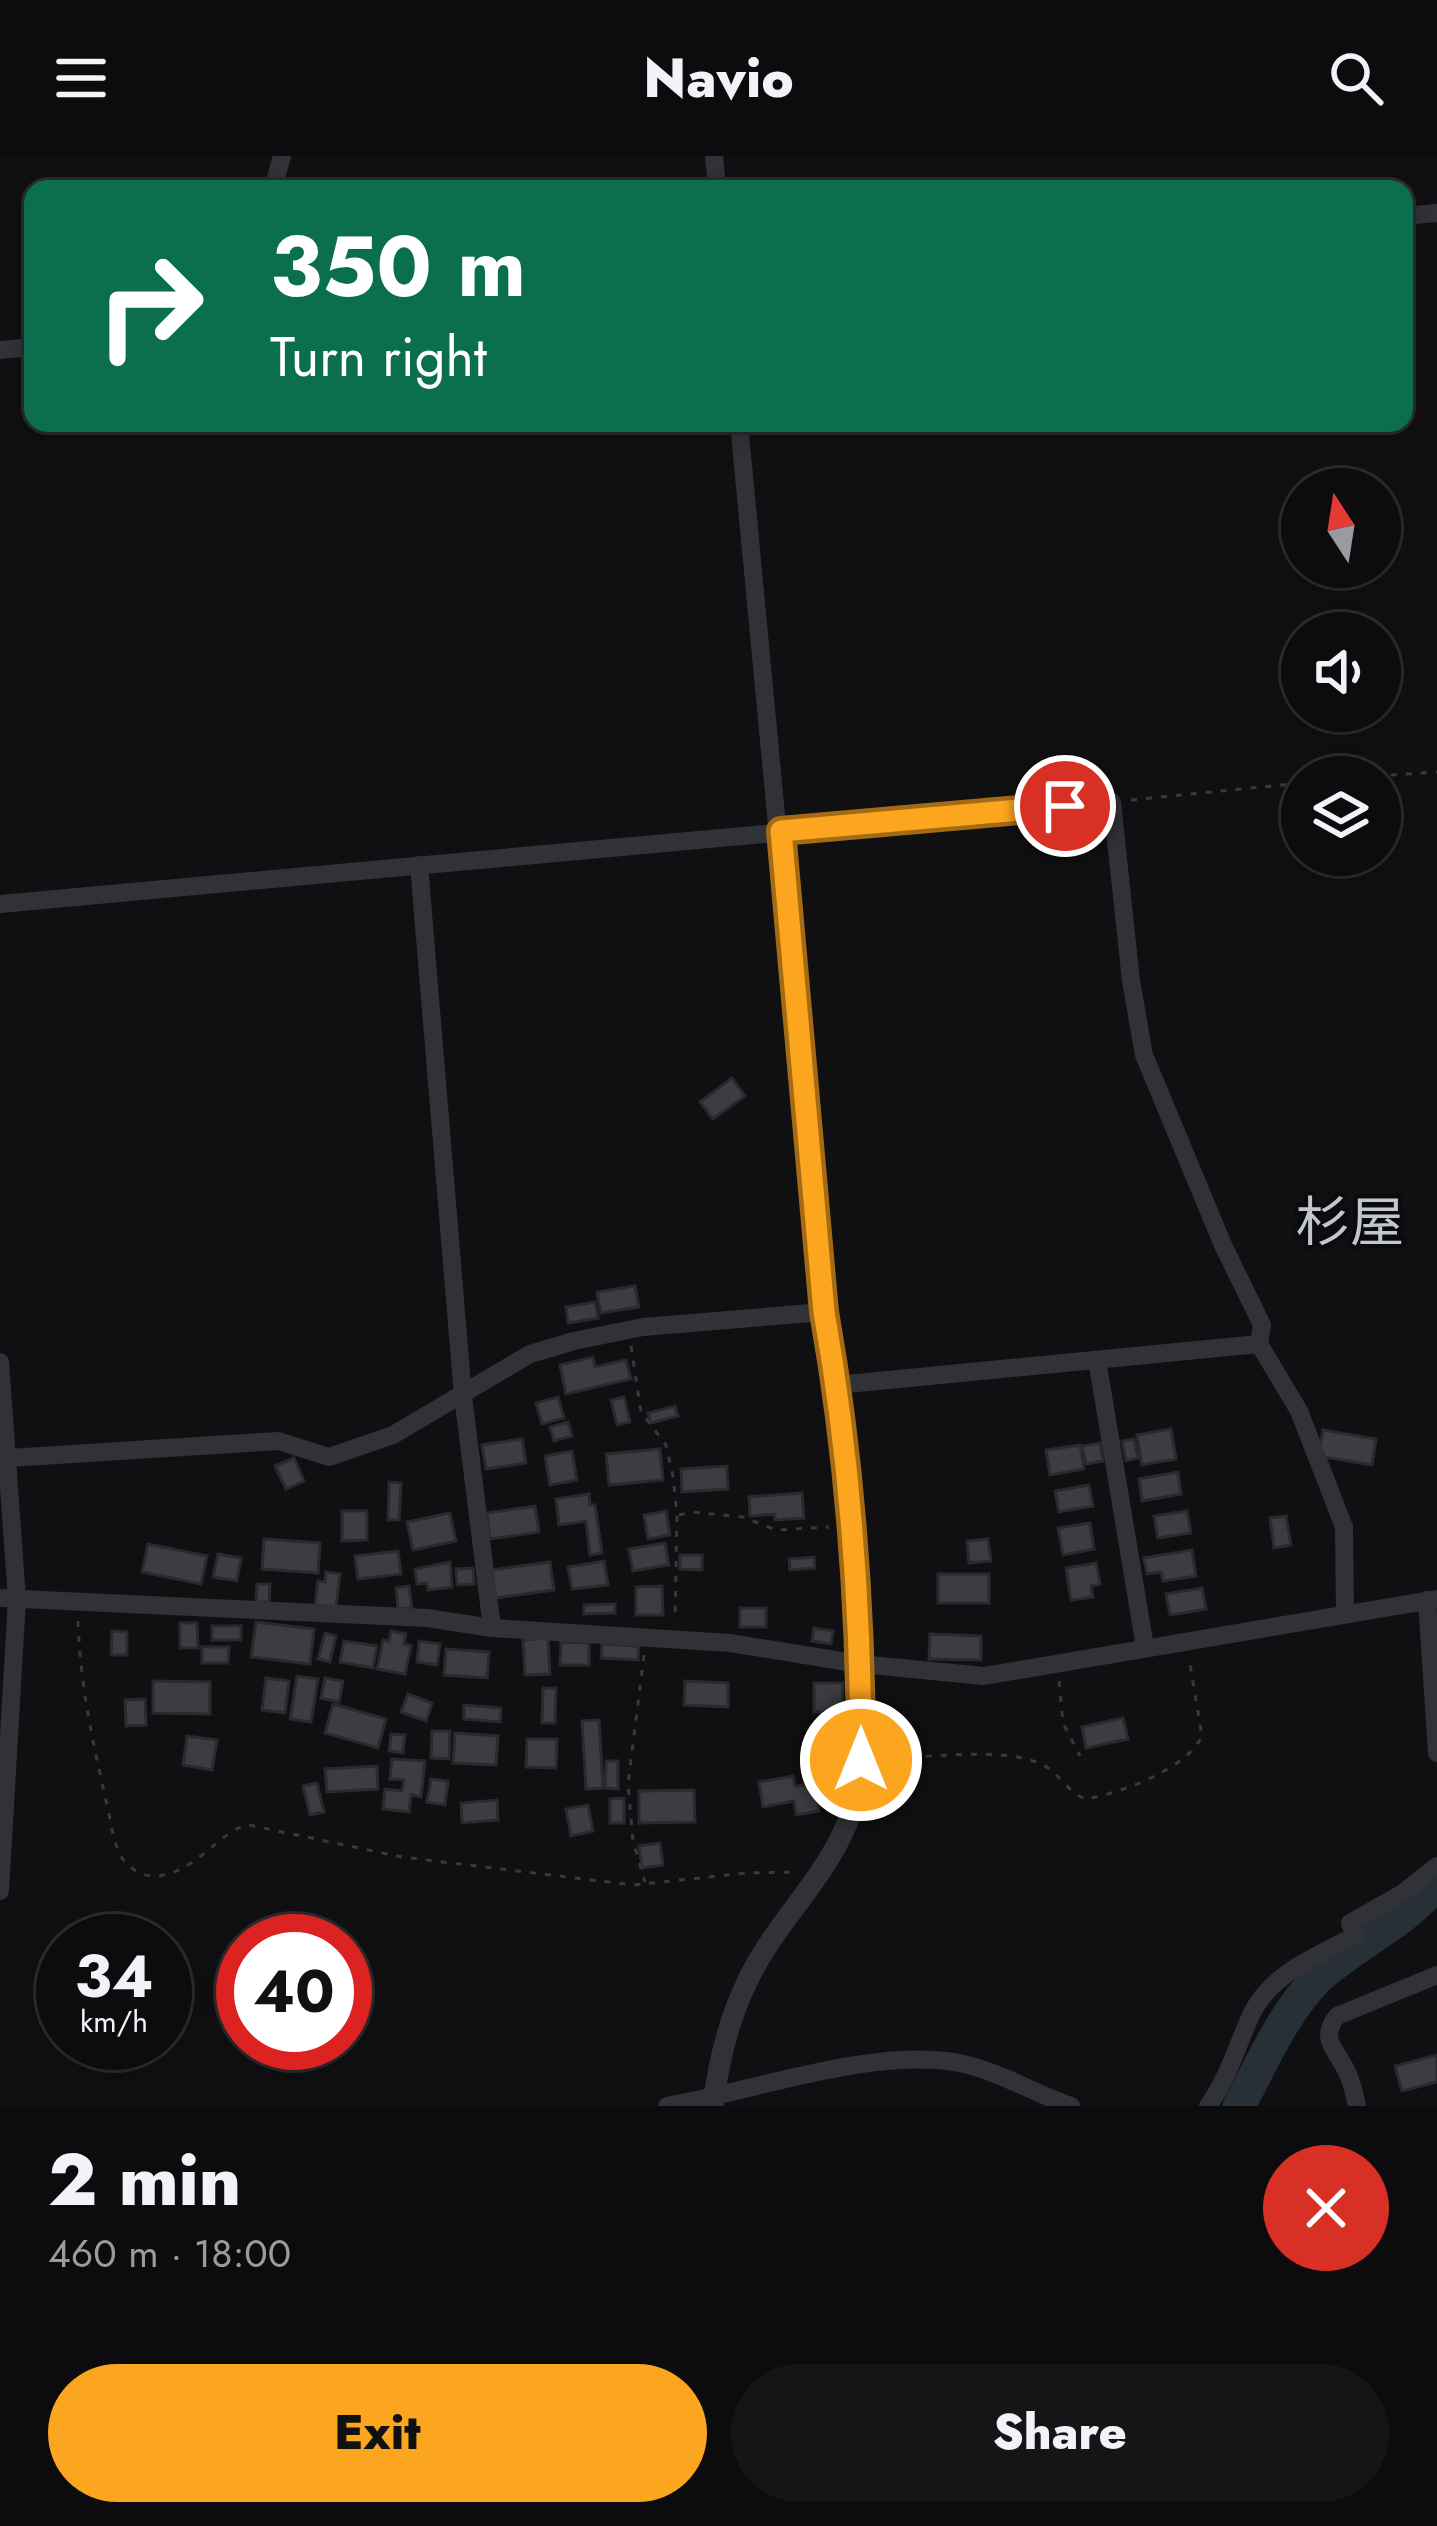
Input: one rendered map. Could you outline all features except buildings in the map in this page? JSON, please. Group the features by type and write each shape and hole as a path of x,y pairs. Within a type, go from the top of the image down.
{"street":[{"path":"714,2102 747,1981 817,1876 852,1813 861,1760 860,1664 837,1385 824,1312 741,432"},
{"path":"0,904 1112,802 1131,981 1144,1054 1223,1245 1262,1325 1259,1344 1299,1412 1344,1527 1345,1612"},
{"path":"419,866 463,1396 492,1628"},
{"path":"9,1458 278,1441 329,1457 393,1435 530,1354 628,1330 824,1312"},
{"path":"837,1385 1259,1344"},
{"path":"1097,1360 1145,1646"},
{"path":"0,1362 9,1458 0,1891"},
{"path":"9,1598 427,1618 492,1628 730,1643 860,1664 984,1676 1432,1599 1437,1753"},
{"path":"1208,2106 1224,2084 1254,2008 1275,1984 1297,1966 1354,1936 1350,1923 1435,1875"},
{"path":"1357,2106 1347,2071 1329,2044 1328,2027 1337,2016 1437,1975"},
{"path":"667,2106 714,2102 835,2070 927,2059 998,2075 1071,2106"}],"path":[{"path":"1401,774 1437,772"},
{"path":"1112,802 1281,785"},
{"path":"628,1330 641,1412 670,1457 677,1515 675,1640"},
{"path":"677,1515 726,1515 776,1530 849,1527"},
{"path":"78,1602 84,1704 117,1847 136,1872 171,1873 249,1825 402,1857 646,1884 746,1873 817,1876"},
{"path":"646,1638 628,1784 633,1841 646,1884"},
{"path":"861,1760 1004,1756 1052,1771 1084,1799 1115,1793 1197,1747 1202,1736 1186,1640"},
{"path":"1059,1661 1060,1710 1080,1756"}],"waterway":[{"path":"1239,2106 1274,2038 1306,1991 1333,1965 1413,1908 1437,1881"}],"district":[{"name":"杉屋","path":"1350,1222"}],"route":[{"path":"861,1760 860,1664 837,1385 824,1312 781,831 1065,806"}]}
